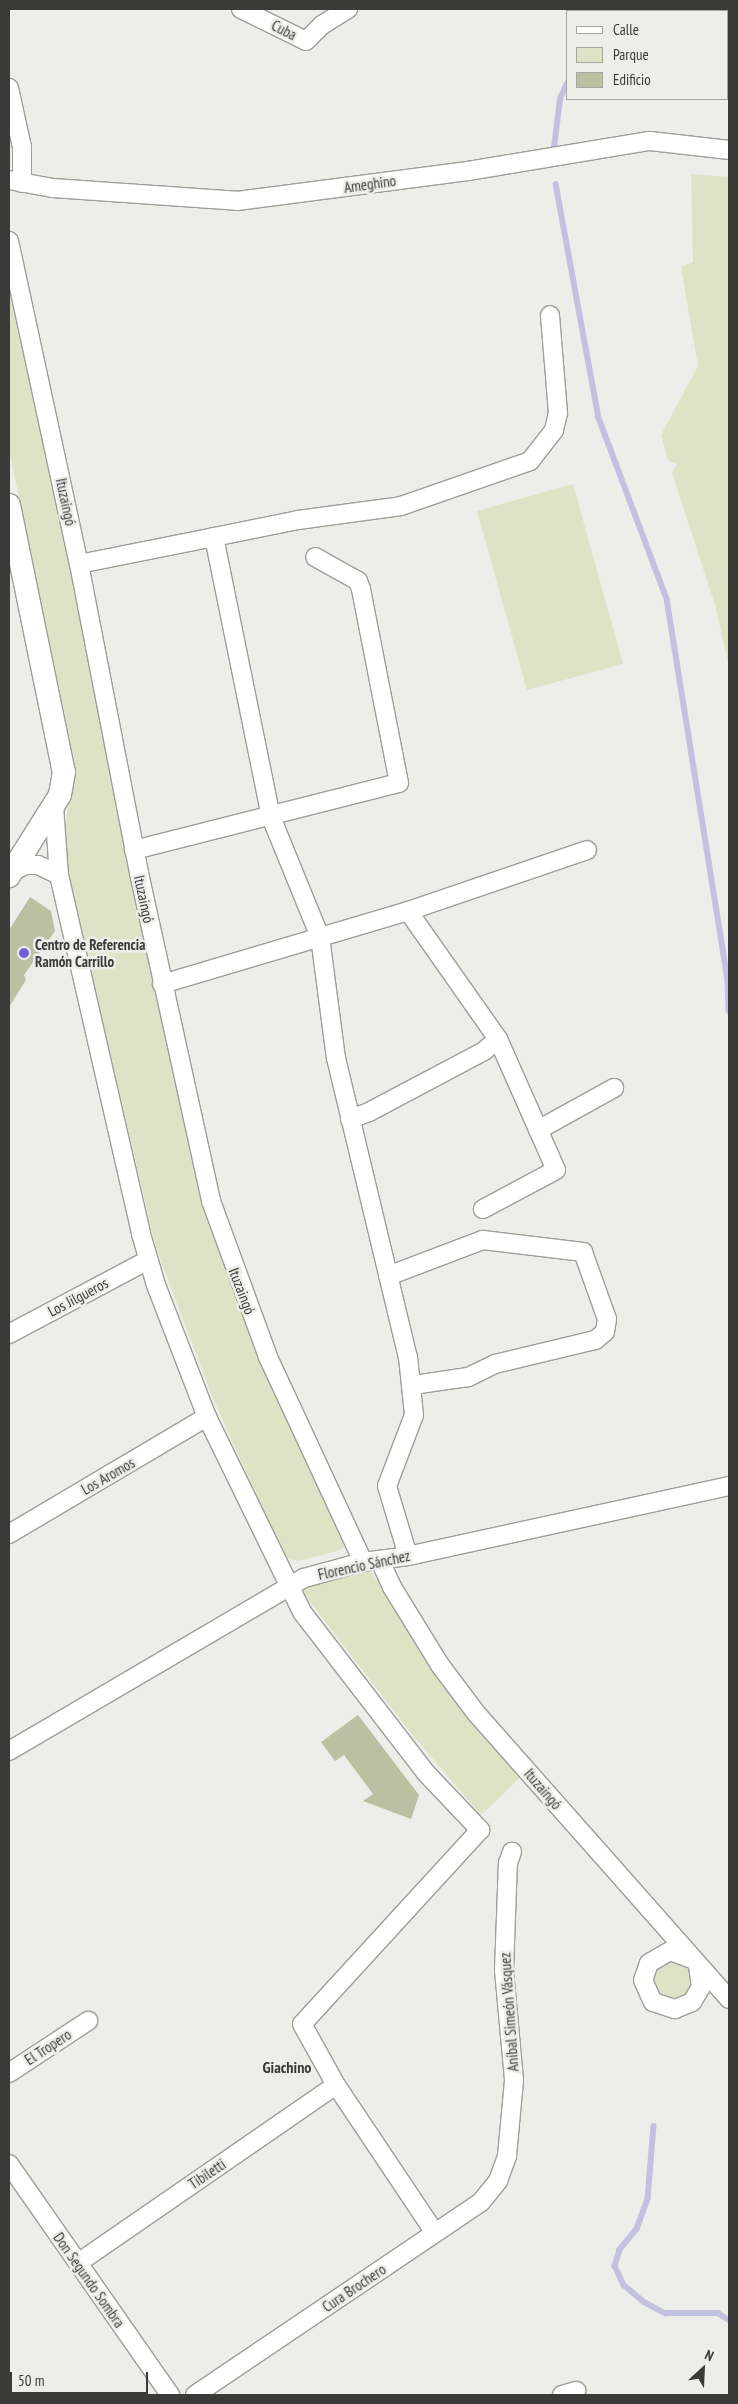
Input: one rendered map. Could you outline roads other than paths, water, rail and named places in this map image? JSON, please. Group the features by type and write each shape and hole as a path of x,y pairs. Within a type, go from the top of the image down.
{"street":[{"name":"Cuba","path":"240,9 306,41 322,25 348,9"},
{"path":"9,88 22,147 15,182"},
{"name":"Ameghino","path":"15,182 237,201 468,171 650,141 729,150"},
{"name":"Ituzaingó","path":"9,241 79,564 134,850 198,1153 227,1250 268,1357 372,1562 392,1587 456,1688 695,1962 728,1996"},
{"path":"79,564 298,520 401,506 530,461 554,430 558,413 550,315"},
{"path":"9,505 64,760 63,786 54,806 10,874"},
{"path":"214,537 271,817 320,937 336,1058 413,1385 412,1426 387,1486 408,1556"},
{"path":"134,850 400,783 358,581 314,557"},
{"path":"54,806 59,875 148,1260 207,1417 288,1586 316,1632 426,1773 480,1830 304,2019 303,2030 336,2085 435,2233"},
{"path":"162,984 408,911 587,850"},
{"path":"10,874 26,865 38,865 59,875"},
{"path":"408,911 498,1039 556,1170 483,1209"},
{"path":"350,1119 369,1112 484,1051 498,1039"},
{"path":"538,1130 614,1088"},
{"path":"388,1276 483,1240 583,1252 607,1319 605,1332 595,1340 494,1364 468,1377 413,1385"},
{"name":"Los Jilgueros","path":"9,1334 148,1260"},
{"name":"Los Aromos","path":"9,1534 207,1417"},
{"name":"Florencio Sánchez","path":"9,1751 304,1578 728,1486"},
{"name":"Aníbal Simeón Vásquez","path":"503,2172 514,2080 504,1970 508,1863 512,1852"},
{"path":"661,1922 664,1939 658,1955 649,1963 643,1980 653,2002 676,2009 696,1998 728,1996"},
{"path":"658,1955 676,1952 695,1962 702,1981 696,1998"},
{"name":"El Tropero","path":"9,2073 88,2021"},
{"name":"Tibiletti","path":"78,2263 336,2085"},
{"name":"Don Segundo Sombra","path":"9,2164 170,2395"},
{"name":"Cura Brochero","path":"195,2395 491,2193 503,2172"}],"waterway":[{"path":"554,148 560,99 566,85"},
{"path":"556,184 599,418 667,599 728,981 729,1011"},
{"path":"654,2126 648,2199 637,2229 620,2250 615,2266 624,2285 644,2302 665,2313 718,2313 729,2320"}],"place":[{"name":"Centro de Referencia Ramón Carrillo","path":"24,953"}],"district":[{"name":"Giachino","path":"287,2067"}]}
